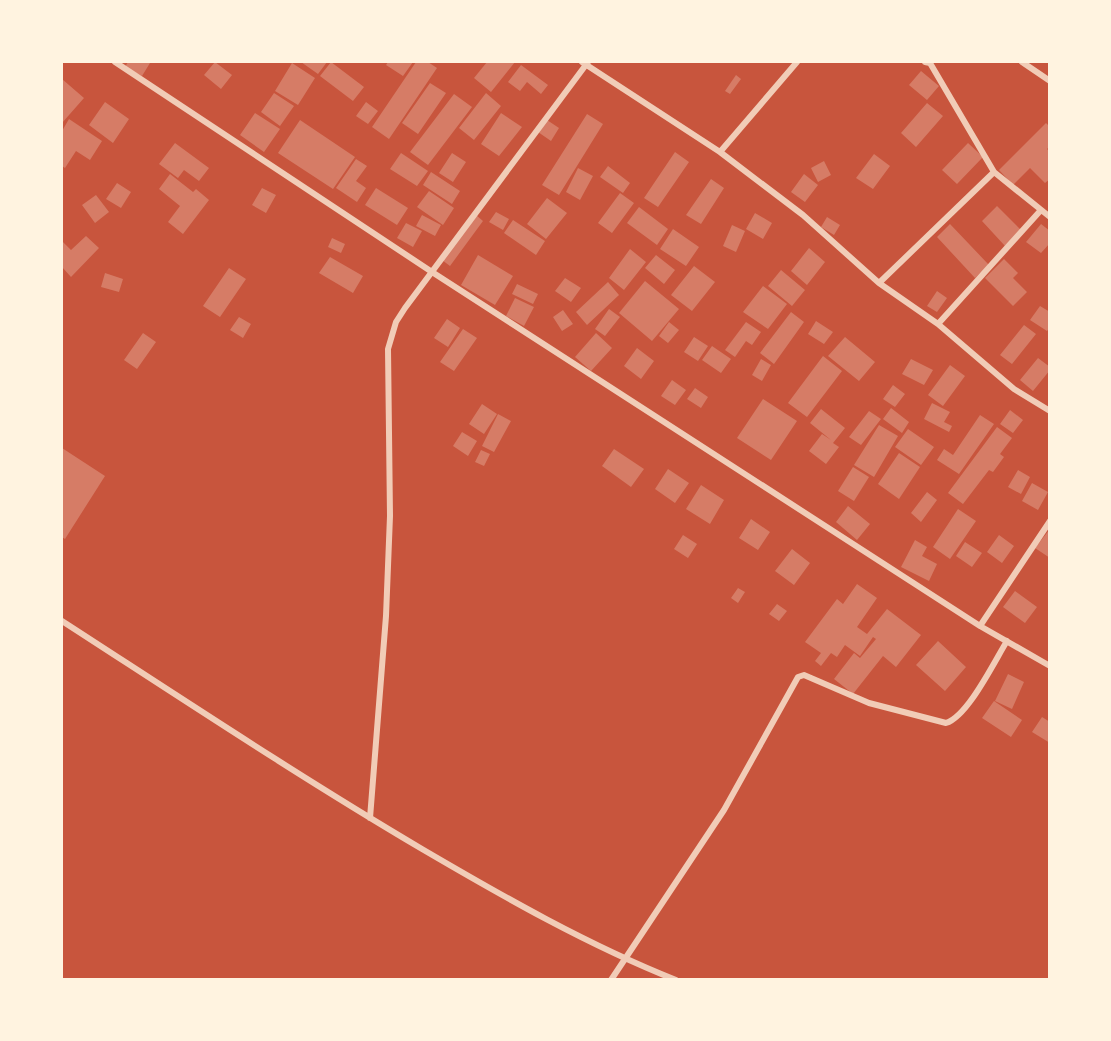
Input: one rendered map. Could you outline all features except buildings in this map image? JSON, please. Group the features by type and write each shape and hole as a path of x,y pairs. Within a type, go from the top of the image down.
{"street":[{"path":"115,62 432,272 980,626 1050,666"},
{"path":"720,152 797,62"},
{"path":"929,62 994,172 1050,218"},
{"path":"1022,62 1050,81"},
{"path":"370,818 386,616 390,516 388,349 396,322 586,63 720,152 803,215 879,283 938,324 1014,389 1050,411"},
{"path":"879,283 994,172"},
{"path":"938,324 1041,210"},
{"path":"980,626 1050,521"},
{"path":"62,621 370,818 487,887 625,960 676,980"},
{"path":"610,980 724,810 798,677 804,675 869,703 946,723 953,721 966,709 1007,641"}]}
